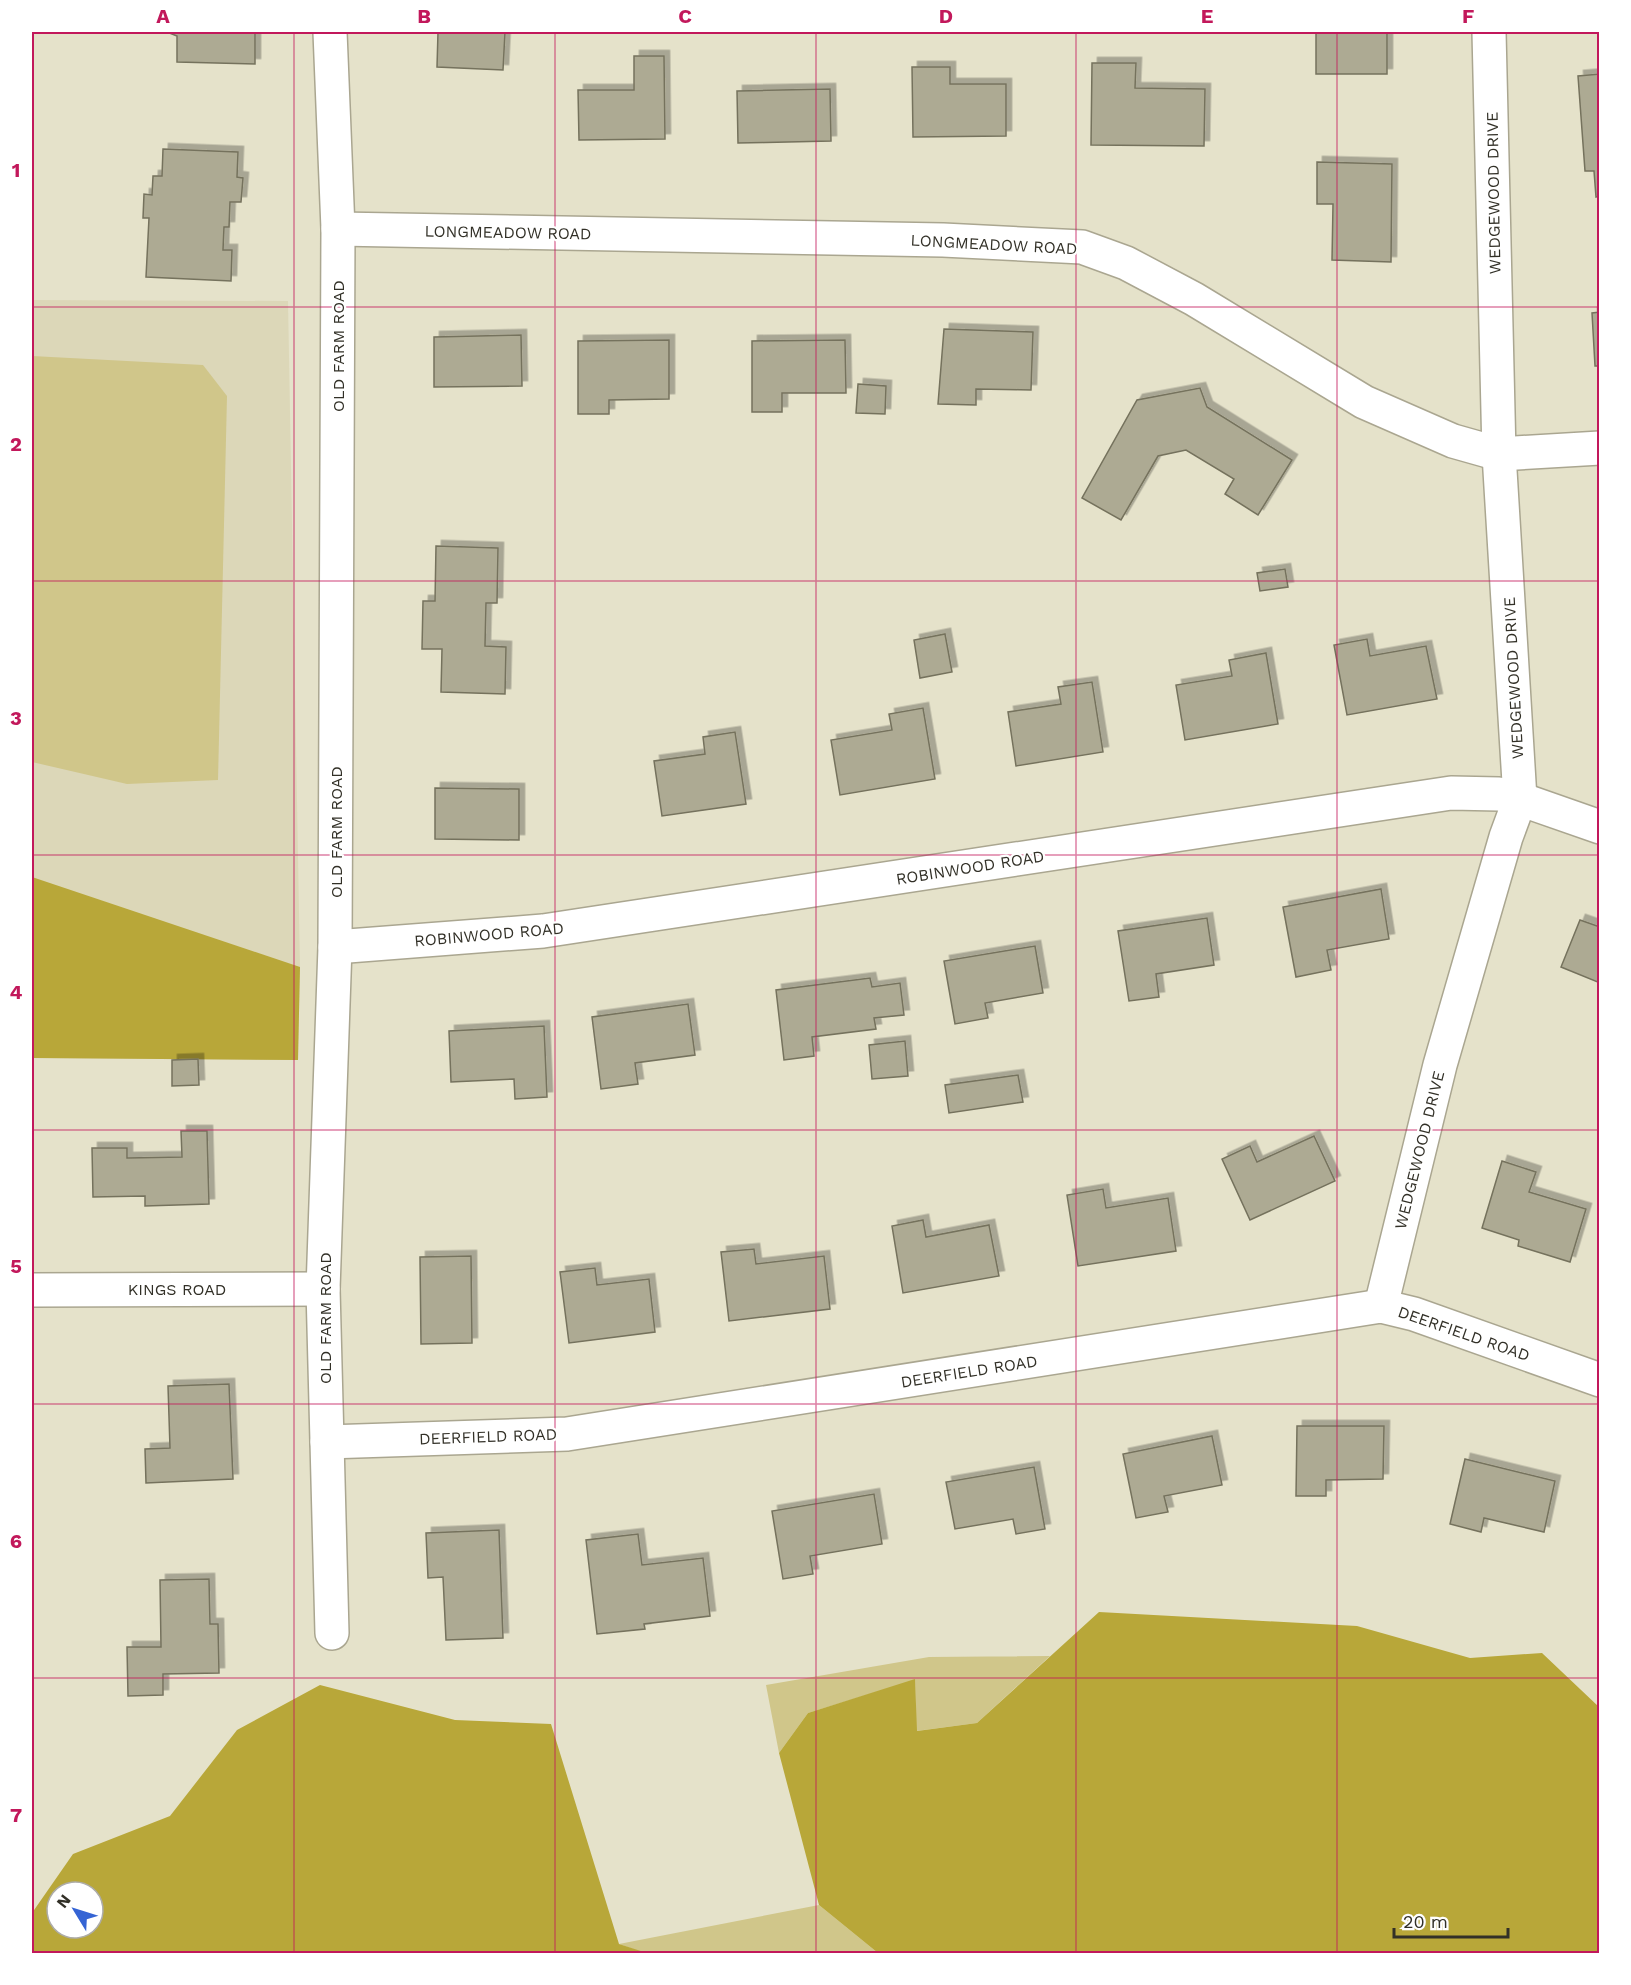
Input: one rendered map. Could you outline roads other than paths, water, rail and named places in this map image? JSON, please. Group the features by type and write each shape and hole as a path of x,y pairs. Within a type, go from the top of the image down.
{"street":[{"name":"OLD FARM ROAD","path":"330,32 338,229 335,947 323,1289 332,1633"},
{"name":"WEDGEWOOD DRIVE","path":"1380,1306 1440,1065 1520,799 1500,454 1489,32"},
{"name":"LONGMEADOW ROAD","path":"338,229 931,240 1082,247 1126,263 1194,299 1364,402 1453,441 1500,454 1599,448"},
{"name":"ROBINWOOD ROAD","path":"335,947 543,932 1452,793 1499,794 1599,826"},
{"name":"KINGS ROAD","path":"32,1290 323,1289"},
{"name":"DEERFIELD ROAD","path":"327,1442 567,1434 1380,1306 1414,1314 1599,1380"}]}
